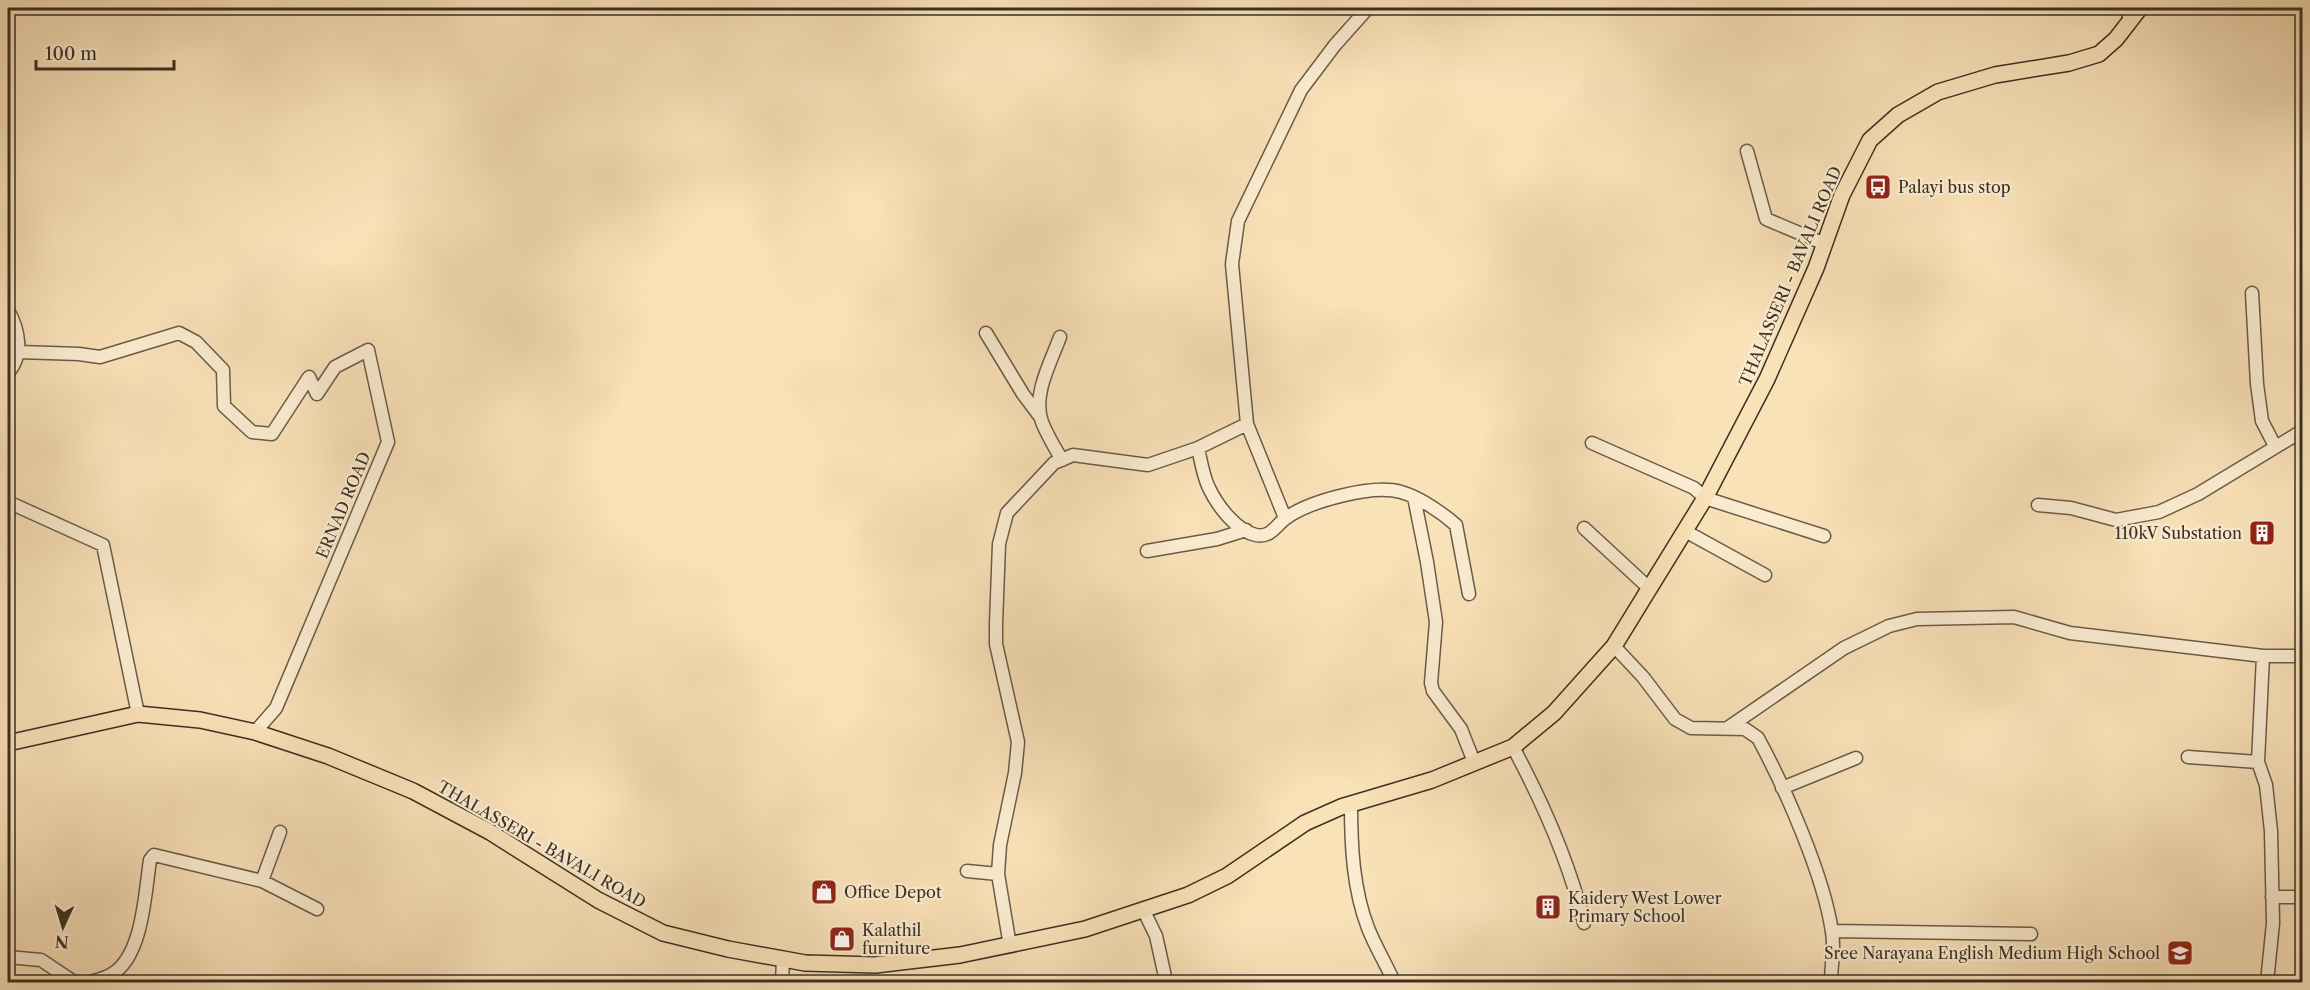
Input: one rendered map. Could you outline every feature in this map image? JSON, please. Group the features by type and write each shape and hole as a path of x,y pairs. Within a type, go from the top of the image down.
{"main road":[{"name":"THALASSERI - BAVALI ROAD","path":"8,743 138,714 200,720 255,732 328,756 413,790 490,832 598,900 663,933 805,963 875,965 960,955 1084,929 1188,895 1227,876 1305,823 1351,804 1432,780 1513,747 1554,713 1614,646 1706,498 1767,379 1825,244 1842,195 1870,140 1898,115 1950,88 1995,75 2069,63 2099,54 2116,39 2132,12"}],"street":[{"path":"1285,518 1247,424 1232,264 1238,221 1301,90 1335,45 1368,8"},
{"path":"1747,151 1766,219 1825,244"},
{"path":"2252,293 2257,384 2262,421 2274,446"},
{"path":"8,310 19,352 17,361 8,373"},
{"name":"ERNAD ROAD","path":"19,352 100,357 179,333 196,342 223,370 224,406 252,432 272,434 309,377 317,394 335,367 368,350 388,442 276,708 255,732"},
{"path":"986,333 1023,394 1041,417 1062,460"},
{"path":"1041,417 1042,387 1060,337"},
{"path":"1010,946 1008,919 998,874 1000,845 1015,773 1018,742 996,644 999,544 1007,513 1054,463 1073,455 1148,465 1198,448 1247,424"},
{"path":"2038,505 2071,508 2116,520 2159,512 2208,488 2302,431"},
{"path":"1592,443 1694,488 1706,498 1824,536"},
{"path":"1198,448 1208,488 1237,526 1257,535 1270,533 1285,518 1328,500 1353,494 1390,490 1414,497 1456,525 1469,594"},
{"path":"1414,497 1436,622 1431,683 1433,691 1461,729 1474,762"},
{"path":"8,502 104,545 138,714"},
{"path":"1584,528 1650,589"},
{"path":"1147,551 1216,540 1246,530"},
{"path":"1685,531 1765,575"},
{"path":"1729,727 1844,648 1889,626 1917,619 2014,617 2070,633 2263,656 2302,656"},
{"path":"1614,646 1643,677 1675,719 1691,728 1745,729 1758,738 1818,874 1832,931 1834,951 1830,982"},
{"path":"2263,656 2258,762 2266,785 2271,831 2272,897 2267,982"},
{"path":"1513,747 1538,794 1574,881 1584,923"},
{"path":"2188,757 2258,762"},
{"path":"1782,788 1856,758"},
{"path":"1351,804 1351,841 1358,894 1368,929 1394,982"},
{"path":"262,881 280,832"},
{"path":"90,982 114,974 129,956 138,934 150,860 154,855 262,881 317,909"},
{"path":"967,871 998,874"},
{"path":"2272,897 2302,897"},
{"path":"1143,909 1156,936 1166,981"},
{"path":"1832,931 2031,934"},
{"path":"8,957 41,960 74,982"},
{"path":"782,982 783,959"}],"place":[{"name":"Palayi bus stop","path":"1878,187"},
{"name":"110kV Substation","path":"2262,533"},
{"name":"Office Depot","path":"824,892"},
{"name":"Kaidery West Lower Primary School","path":"1548,907"},
{"name":"Kalathil furniture","path":"842,939"},
{"name":"Sree Narayana English Medium High School","path":"2180,953"}]}
